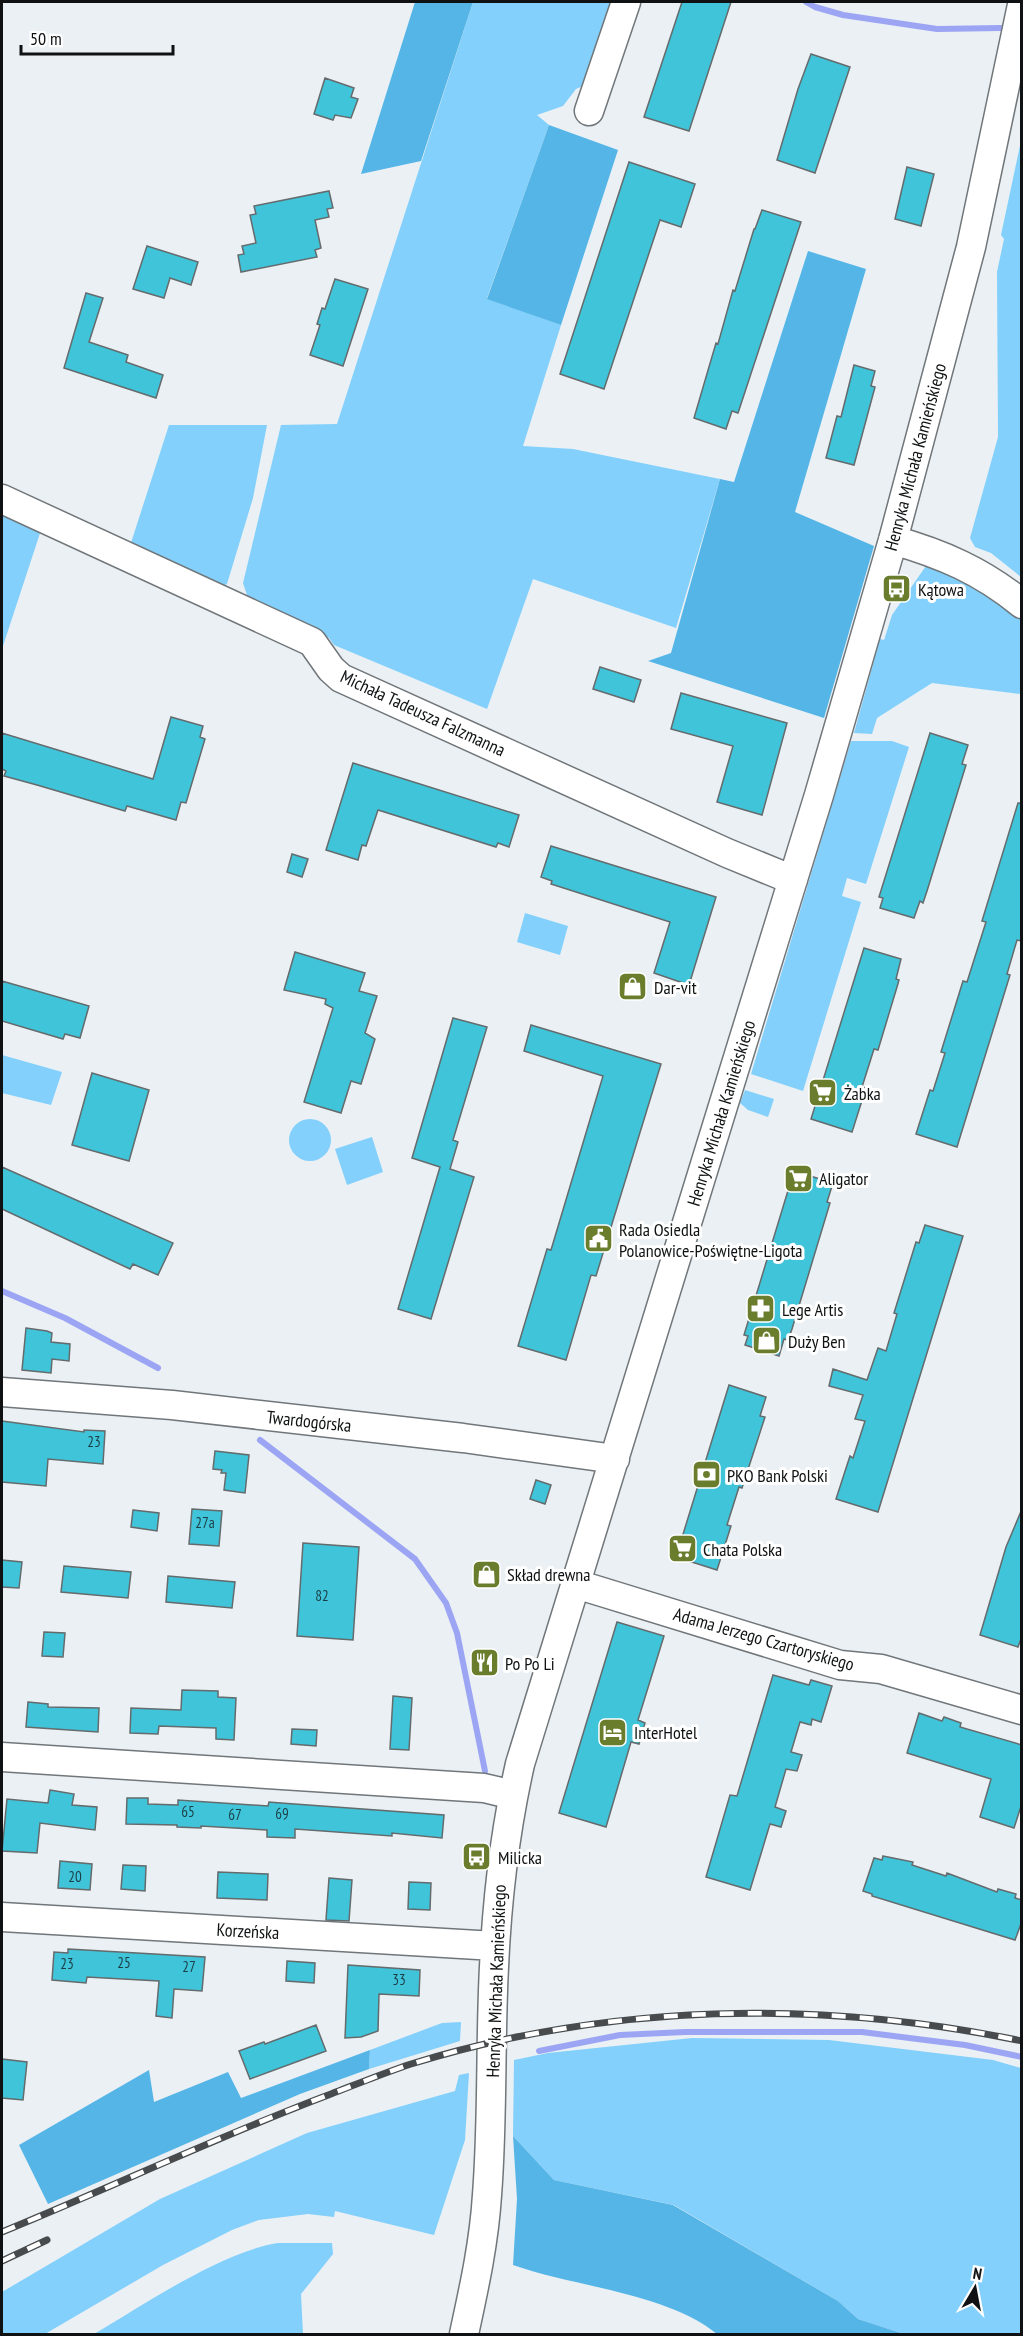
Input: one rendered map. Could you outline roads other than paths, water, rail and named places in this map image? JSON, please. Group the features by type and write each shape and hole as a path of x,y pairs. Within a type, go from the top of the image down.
{"street":[{"path":"589,111 626,2"},
{"name":"Henryka Michała Kamieńskiego","path":"464,2334 479,2264 487,2197 492,2126 495,1946 501,1871 513,1795 522,1757 793,880 893,540 971,247 1022,5"},
{"name":"Michała Tadeusza Falzmanna","path":"2,499 312,642 331,669 341,678 716,848 793,880"},
{"path":"893,540 958,562 990,580 1022,604"},
{"name":"Twardogórska","path":"2,1392 172,1405 474,1439 615,1459"},
{"name":"Adama Jerzego Czartoryskiego","path":"576,1584 840,1665 881,1669 1022,1710"},
{"path":"2,1757 474,1787 513,1795"},
{"name":"Korzeńska","path":"2,1917 495,1946"}],"waterway":[{"path":"806,2 843,15 937,29 1001,28"},
{"path":"2,1291 65,1318 158,1368"},
{"path":"260,1440 415,1559 446,1603 457,1633 485,1771"},
{"path":"539,2051 620,2035 685,2032 862,2032 965,2045 1022,2057"}],"railway":[{"path":"2,2232 289,2110 391,2071 486,2044 561,2029 638,2019 715,2014 792,2014 869,2018 946,2027 1022,2041"},
{"path":"2,2261 47,2240"}],"place":[{"name":"Kątowa","path":"897,589"},
{"name":"Dar-vit","path":"633,987"},
{"name":"Żabka","path":"823,1093"},
{"name":"Aligator","path":"798,1178"},
{"name":"Rada Osiedla Polanowice-Poświętne-Ligota","path":"598,1239"},
{"name":"Lege Artis","path":"761,1309"},
{"name":"Duży Ben","path":"767,1341"},
{"name":"PKO Bank Polski","path":"706,1475"},
{"name":"Chata Polska","path":"682,1549"},
{"name":"Skład drewna","path":"486,1574"},
{"name":"Po Po Li","path":"484,1663"},
{"name":"InterHotel","path":"613,1732"},
{"name":"Milicka","path":"477,1857"}]}
